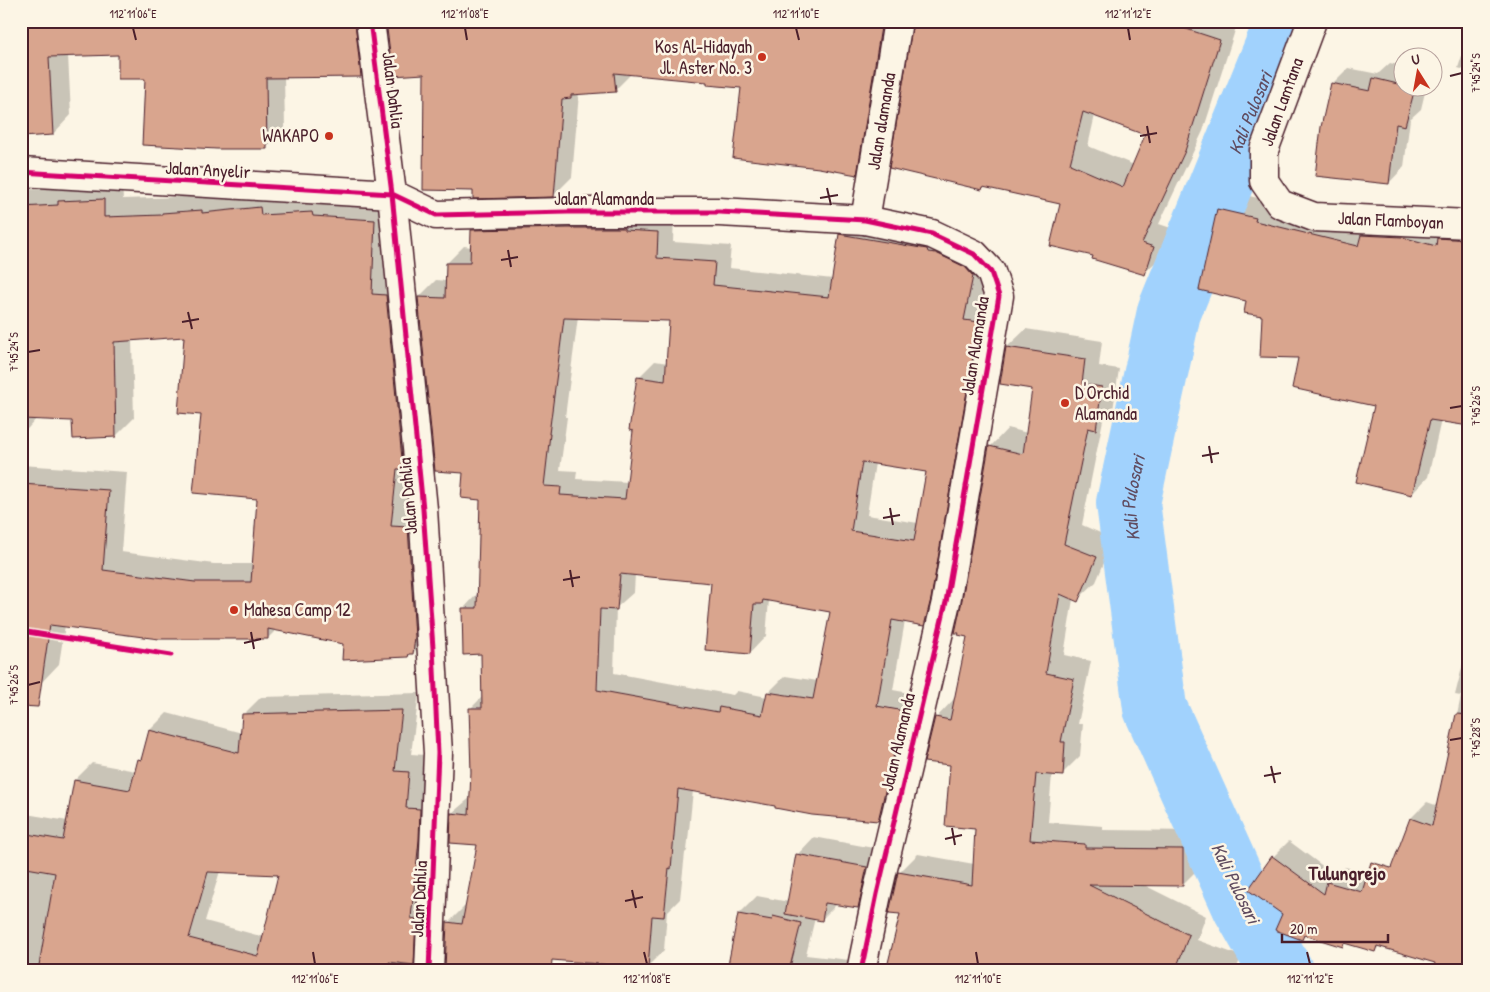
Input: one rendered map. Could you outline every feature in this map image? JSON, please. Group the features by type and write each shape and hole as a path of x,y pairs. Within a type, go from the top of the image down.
{"street":[{"name":"Jalan Dahlia","path":"370,21 392,194 423,509 438,753 429,971"},
{"name":"Jalan alamanda","path":"864,220 898,21"},
{"name":"Jalan Lamtana","path":"1307,22 1264,150 1264,181 1280,204 1314,217"},
{"name":"Jalan Anyelir","path":"21,172 392,194"},
{"name":"Jalan Alamanda","path":"392,194 436,215 568,212 719,212 864,220 932,234 974,254 992,272 999,296 946,602 877,894 862,971"},
{"name":"Jalan Flamboyan","path":"1314,217 1469,224"}],"building":[{"path":"21,21 355,21 361,77 266,78 267,149 217,149 142,145 145,79 118,79 118,55 49,57 53,135 21,137"},
{"path":"386,21 882,21 857,175 819,168 733,158 741,88 707,85 707,82 614,73 616,92 571,95 571,98 562,99 554,197 473,199 473,191 423,190 424,74 393,76"},
{"path":"913,21 1162,21 1220,40 1185,151 1142,243 1154,247 1145,275 1092,259 1093,256 1050,246 1060,204 983,187 982,190 889,168","holes":["1083,112 1145,135 1123,187 1070,164"]},
{"path":"1373,78 1392,83 1392,98 1412,98 1405,126 1396,124 1389,184 1315,176 1321,127 1331,83 1370,91"},
{"path":"104,199 104,217 162,215 162,213 202,210 202,213 260,207 261,215 312,212 313,216 375,220 372,294 386,295 403,469 397,469 391,526 408,527 415,637 413,654 409,654 408,657 342,660 343,644 268,629 268,639 159,639 50,625 38,707 21,706 21,484 109,490 103,570 195,582 251,582 257,499 193,493 201,415 178,413 184,337 114,342 116,437 73,439 72,421 21,419 21,207 58,205 58,201"},
{"path":"1217,209 1256,218 1255,221 1358,246 1361,235 1402,237 1436,246 1437,238 1469,240 1469,426 1430,420 1412,495 1356,482 1374,406 1292,388 1298,358 1260,357 1262,316 1244,313 1246,301 1199,290"},
{"path":"624,228 624,230 658,232 657,258 715,262 713,285 829,297 839,234 927,249 928,252 936,253 965,267 973,276 964,320 979,322 931,599 924,626 892,620 877,706 904,711 878,821 812,815 775,808 775,806 678,789 671,869 669,868 664,917 652,916 648,968 552,960 551,971 459,971 445,969 447,922 462,924 477,845 450,843 451,813 469,815 471,772 469,708 482,708 481,654 463,655 462,608 477,608 480,500 461,498 463,473 435,471 418,297 445,298 446,263 470,263 471,230","holes":["564,318 669,321 665,381 637,377 629,430 633,431 625,499 560,495 561,487 544,486","862,462 926,472 914,541 851,531","620,574 711,583 705,650 750,654 754,604 762,604 763,600 830,612 813,699 767,692 762,715 719,707 718,712 597,690 600,609 617,610"]},
{"path":"1006,347 1085,359 1082,384 1102,387 1096,430 1088,428 1064,544 1097,557 1078,602 1060,594 1046,673 1074,679 1061,742 1065,742 1063,776 1036,774 1030,840 1085,844 1085,848 1183,849 1183,886 1089,885 1189,935 1175,971 886,971 900,914 889,913 898,872 972,885 975,829 945,826 950,765 924,762 935,717 950,720 967,637 955,633 989,446 1023,454 1032,389 1000,384"},
{"path":"402,710 395,771 409,772 406,808 420,809 419,840 411,918 416,919 414,965 389,962 388,971 38,971 55,873 21,867 21,833 63,840 74,780 130,790 138,759 141,760 149,730 239,753 242,714","holes":["208,872 278,875 258,956 189,938"]},
{"path":"1456,714 1469,715 1469,971 1433,971 1435,963 1377,946 1375,952 1344,943 1343,947 1304,935 1302,940 1275,930 1282,914 1248,890 1272,856 1324,894 1327,882 1362,892 1371,862 1391,868 1410,818 1432,826"},
{"path":"796,854 867,867 858,908 825,903 822,921 785,914"},
{"path":"738,914 772,920 773,916 801,923 789,971 756,971 728,965"}],"waterway":[{"name":"Kali Pulosari","path":"1281,971 1244,906 1155,708 1128,503 1169,312 1287,21"}],"cycle path":[{"path":"370,21 392,194 423,509 433,648 438,753 429,971"},
{"path":"21,172 392,194 436,215 568,212 719,212 865,220 932,234 974,254 991,272 999,296 946,602 877,894 861,971"},
{"path":"21,631 171,655"}],"place":[{"name":"Kos Al-Hidayah Jl. Aster No. 3","path":"762,57"},
{"name":"WAKAPO","path":"329,136"},
{"name":"D'Orchid Alamanda","path":"1065,403"},
{"name":"Mahesa Camp 12","path":"234,610"}],"district":[{"name":"Tulungrejo","path":"1347,873"}]}
